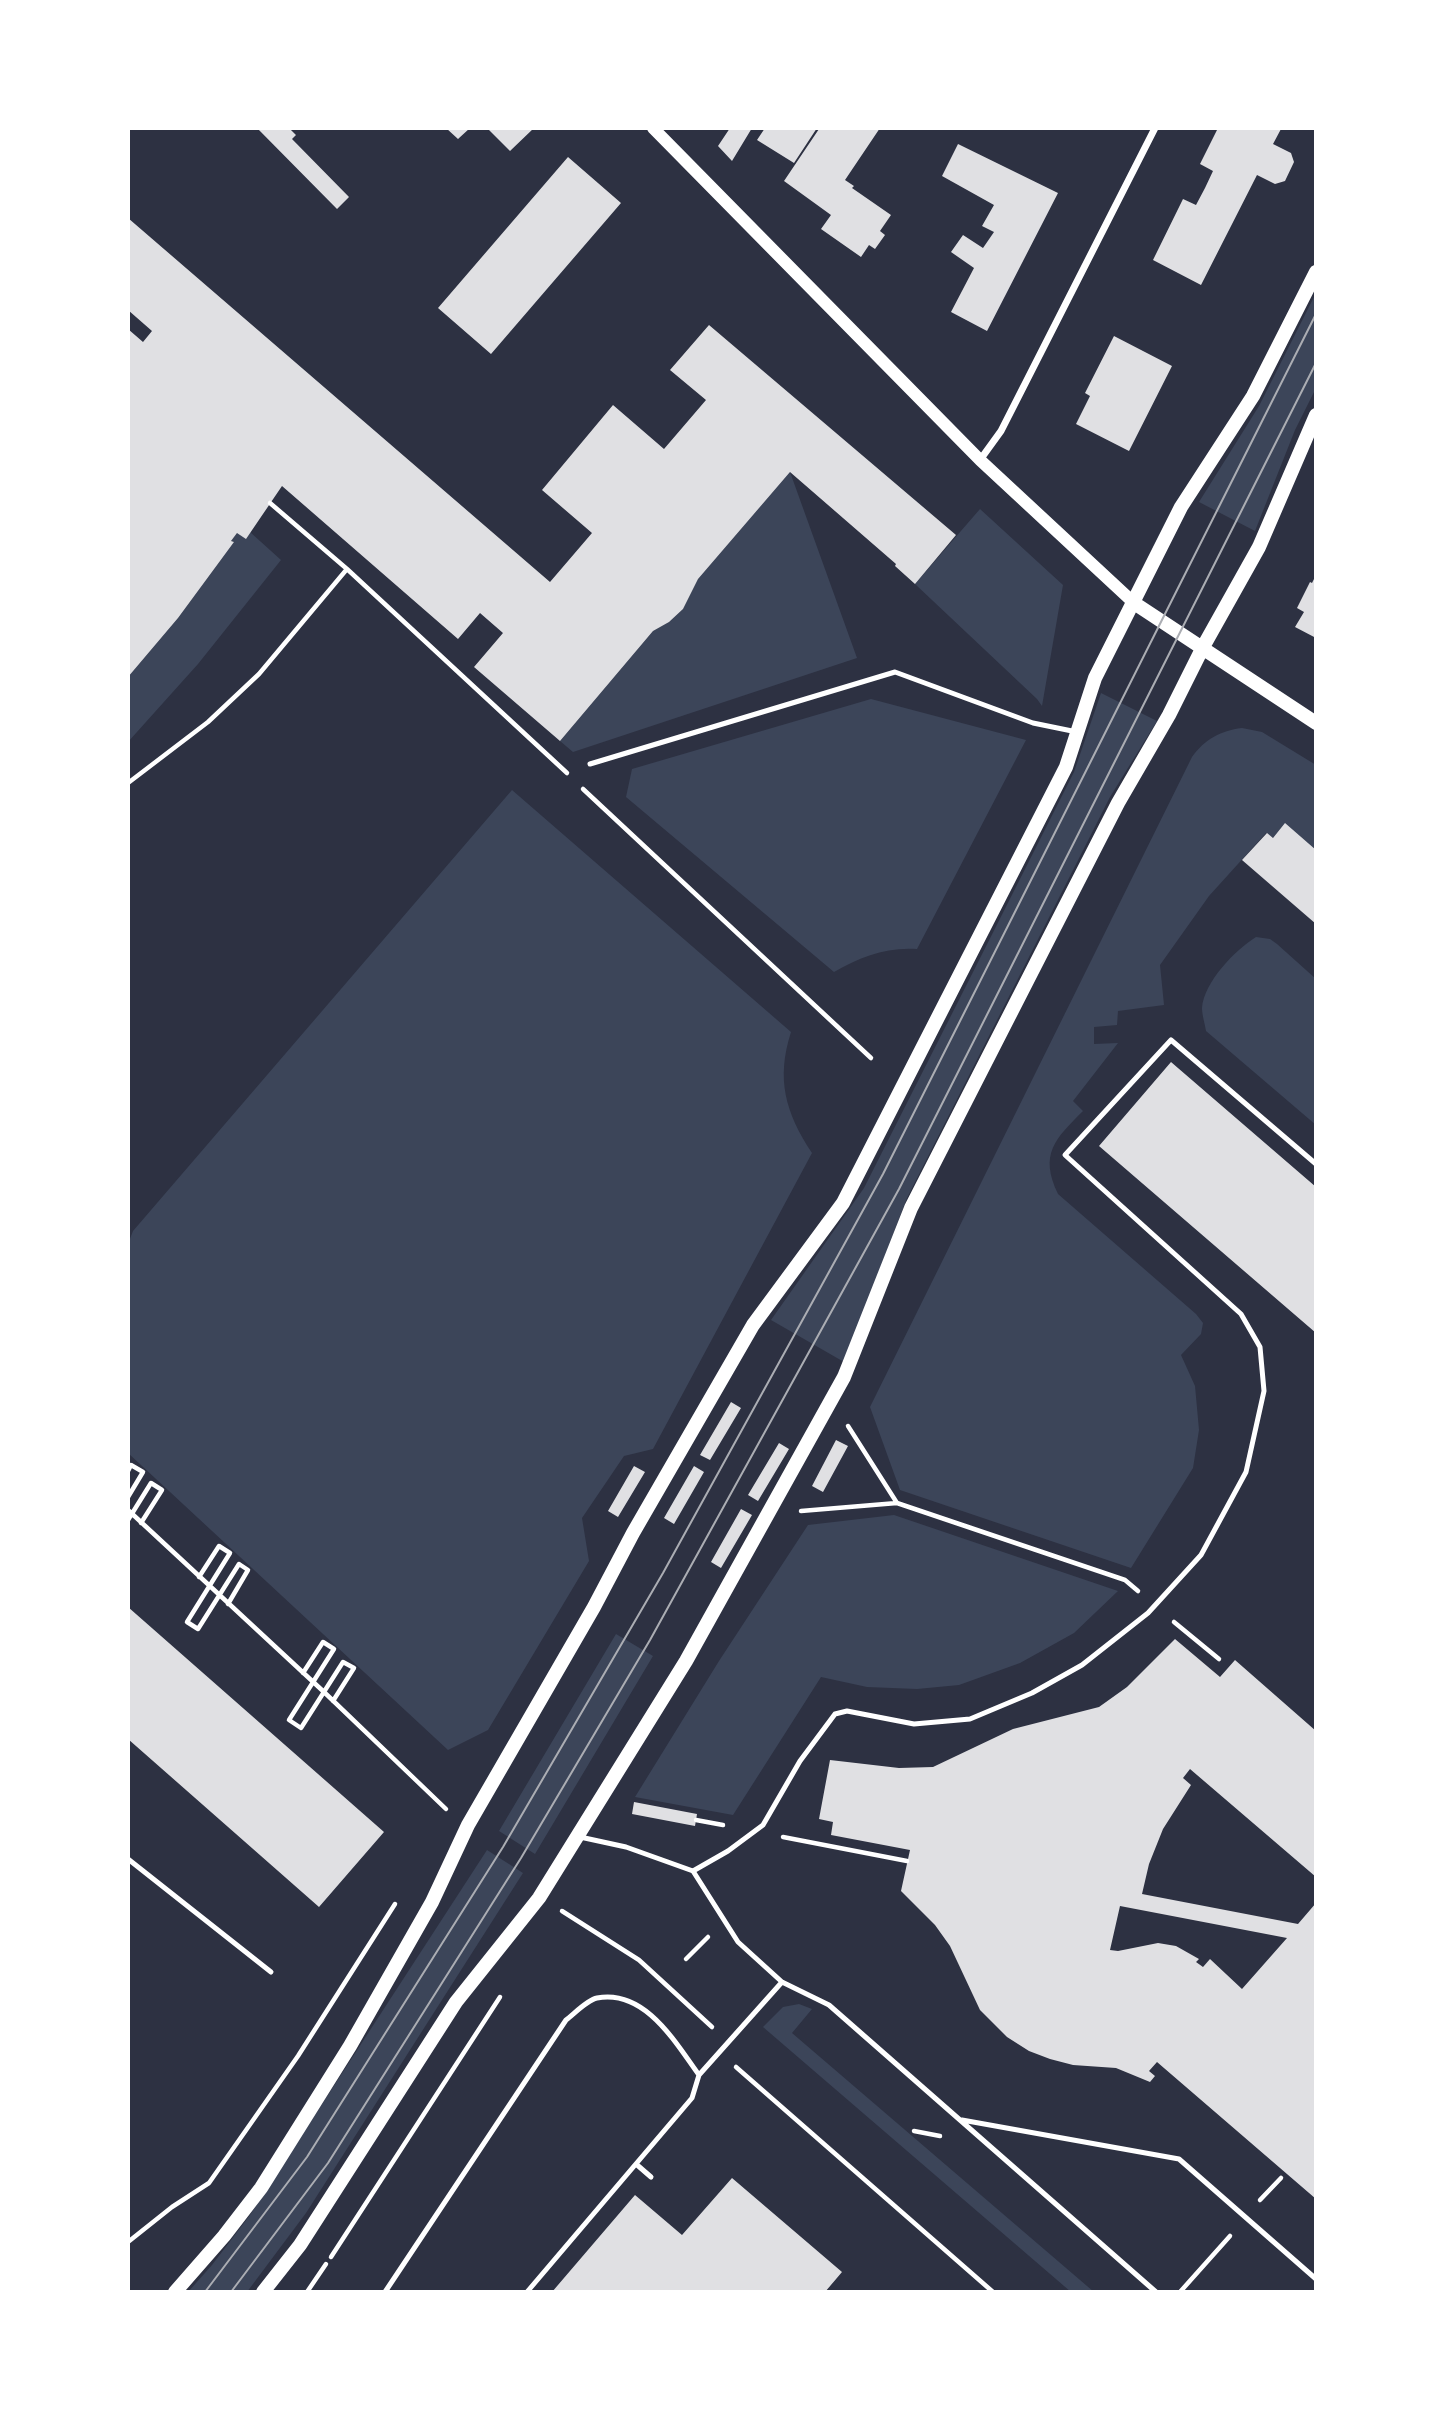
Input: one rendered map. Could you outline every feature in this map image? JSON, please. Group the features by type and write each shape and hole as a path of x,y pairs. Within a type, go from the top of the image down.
{"main road":[{"path":"175,2292 261,2188 350,2046 432,1902 468,1825 753,1325 843,1203 1066,767 1095,678 1181,507 1253,396 1316,272"},
{"path":"263,2292 300,2245 456,2002 539,1898 686,1661 844,1377 911,1208 1118,803 1169,715 1203,647 1259,547 1316,415"},
{"path":"1134,603 1316,723"}],"street":[{"path":"653,128 980,460 1134,603"},
{"path":"980,460 1001,431 1155,128"}],"lane":[{"path":"590,764 895,672 1033,723 1077,732"},
{"path":"693,1871 728,1851 763,1825 800,1761 835,1714 847,1711 914,1724 970,1719 1032,1693 1082,1665 1155,1605 1201,1555 1247,1472 1264,1391 1260,1347 1241,1314 1065,1155 1171,1040 1316,1164"},
{"path":"575,1836 626,1847 693,1871 738,1942 782,1982 829,2005 1156,2292"},
{"path":"128,1859 271,1972"},
{"path":"527,2292 692,2098 699,2075 782,1982"},
{"path":"385,2292 566,2020 596,1998 629,2000 652,2015 699,2075"},
{"path":"961,2119 1179,2159 1316,2279"},
{"path":"636,2164 651,2177"}],"path":[{"path":"270,503 347,569 568,775"},
{"path":"128,783 208,722 260,674 347,569"},
{"path":"578,784 871,1058"},
{"path":"844,1421 897,1503"},
{"path":"128,1471 131,1465 143,1472 128,1497"},
{"path":"128,1520 130,1512 151,1483 162,1490 141,1523"},
{"path":"793,1512 897,1503 1125,1580 1219,1659"},
{"path":"130,1512 449,1812"},
{"path":"199,1577 219,1546 230,1553 187,1622 198,1629 239,1564 248,1570 228,1604"},
{"path":"303,1673 323,1642 334,1649 289,1720 301,1728 343,1662 354,1668 333,1701"},
{"path":"843,1848 907,1861"},
{"path":"556,1906 639,1960 715,2029"},
{"path":"128,2242 172,2207 209,2183 298,2056 391,1907"},
{"path":"307,2292 477,2034"},
{"path":"719,2053 993,2292"}],"shaded area":[{"path":"1316,293 1316,388 1295,430 1255,531 1199,502 1259,406"},
{"path":"790,472 857,658 573,752 560,741 653,631 669,622 683,609 698,579"},
{"path":"980,509 1063,585 1042,706 915,584"},
{"path":"250,532 281,560 198,664 128,742 128,677 178,618 234,542 231,541 237,533"},
{"path":"1101,693 1157,721 1110,797 907,1198 844,1362 771,1320 864,1188 1074,772"},
{"path":"871,699 1026,740 917,949 874,954 834,972 626,797 632,769"},
{"path":"1242,728 1262,732 1316,765 1316,850 1285,824 1273,838 1266,833 1209,896 1160,965 1164,1005 1118,1011 1117,1025 1094,1027 1094,1044 1118,1043 1073,1101 1083,1111 1058,1139 1050,1158 1052,1180 1058,1194 1203,1323 1201,1334 1181,1355 1195,1386 1199,1430 1193,1468 1131,1568 900,1490 870,1407 1192,757 1202,745 1214,737"},
{"path":"512,790 791,1032 784,1065 786,1095 795,1123 812,1153 653,1449 624,1456 582,1518 589,1561 488,1730 448,1750 128,1453 128,1244 133,1231"},
{"path":"1256,937 1270,939 1316,979 1316,1125 1206,1031 1202,1008 1208,988 1230,958"},
{"path":"894,1515 1118,1591 1074,1633 1020,1663 959,1685 917,1689 867,1687 821,1677 733,1815 635,1797 719,1661 808,1525"},
{"path":"616,1634 653,1656 535,1854 499,1831"},
{"path":"487,1850 523,1873 306,2213 247,2292 188,2292 250,2215"},
{"path":"799,2004 812,2009 792,2033 1094,2292 1071,2292 763,2027 783,2007"}],"building":[{"path":"257,128 289,128 296,135 292,139 349,197 337,209"},
{"path":"446,128 470,128 458,139"},
{"path":"487,128 534,128 510,151"},
{"path":"730,128 752,128 732,161 718,146"},
{"path":"765,128 817,128 794,163 757,140"},
{"path":"817,128 880,128 845,180 854,186 852,188 891,215 880,231 885,235 875,249 869,245 861,257 821,229 831,215 784,181 819,129"},
{"path":"1218,128 1281,129 1273,144 1291,153 1294,162 1285,181 1275,184 1257,175 1201,285 1153,260 1183,199 1196,205 1205,188 1213,171 1200,164"},
{"path":"958,144 1058,193 987,331 951,312 974,268 951,252 963,235 983,248 994,232 982,226 994,205 942,176"},
{"path":"568,157 621,203 491,354 438,308"},
{"path":"128,218 550,582 592,533 542,490 613,405 664,449 706,400 670,370 709,325 956,535 915,584 895,566 896,564 790,472 698,579 683,609 669,622 653,631 560,741 474,667 503,633 480,613 458,639 282,486 246,539 237,533 231,541 234,542 178,618 128,677 128,329 143,342 152,331 128,310"},
{"path":"1114,336 1172,366 1129,451 1076,424 1090,396 1085,393"},
{"path":"1316,575 1316,638 1295,627 1304,612 1297,608"},
{"path":"1285,823 1316,850 1316,924 1242,860 1267,833 1273,838"},
{"path":"1171,1062 1316,1187 1316,1333 1099,1146"},
{"path":"731,1402 741,1408 710,1460 700,1455"},
{"path":"836,1440 848,1446 823,1492 812,1486"},
{"path":"779,1443 789,1449 758,1501 748,1495"},
{"path":"634,1466 645,1472 618,1517 608,1511"},
{"path":"694,1466 704,1472 674,1524 664,1518"},
{"path":"741,1509 752,1515 721,1568 711,1562"},
{"path":"128,1607 384,1832 319,1907 128,1739"},
{"path":"1175,1639 1220,1677 1235,1660 1316,1731 1316,1877 1190,1769 1183,1778 1191,1785 1163,1829 1149,1864 1142,1894 1298,1924 1316,1903 1316,2199 1157,2062 1149,2071 1155,2076 1150,2082 1116,2068 1073,2065 1050,2059 1029,2051 1007,2037 980,2010 950,1946 935,1925 901,1891 910,1850 831,1835 833,1822 819,1819 830,1760 899,1768 933,1767 1013,1729 1099,1707 1127,1687","holes":["1120,1906 1287,1938 1242,1989 1210,1959 1203,1967 1196,1962 1199,1959 1176,1946 1158,1943 1118,1951 1110,1950"]},
{"path":"634,1802 697,1814 695,1826 632,1814"},
{"path":"732,2178 842,2272 825,2292 552,2292 635,2195 682,2235"}],"tram line":[{"path":"205,2292 307,2157 503,1847 663,1573 883,1174 1316,314"},
{"path":"231,2292 328,2163 521,1858 650,1640 899,1189 1316,363"}]}
